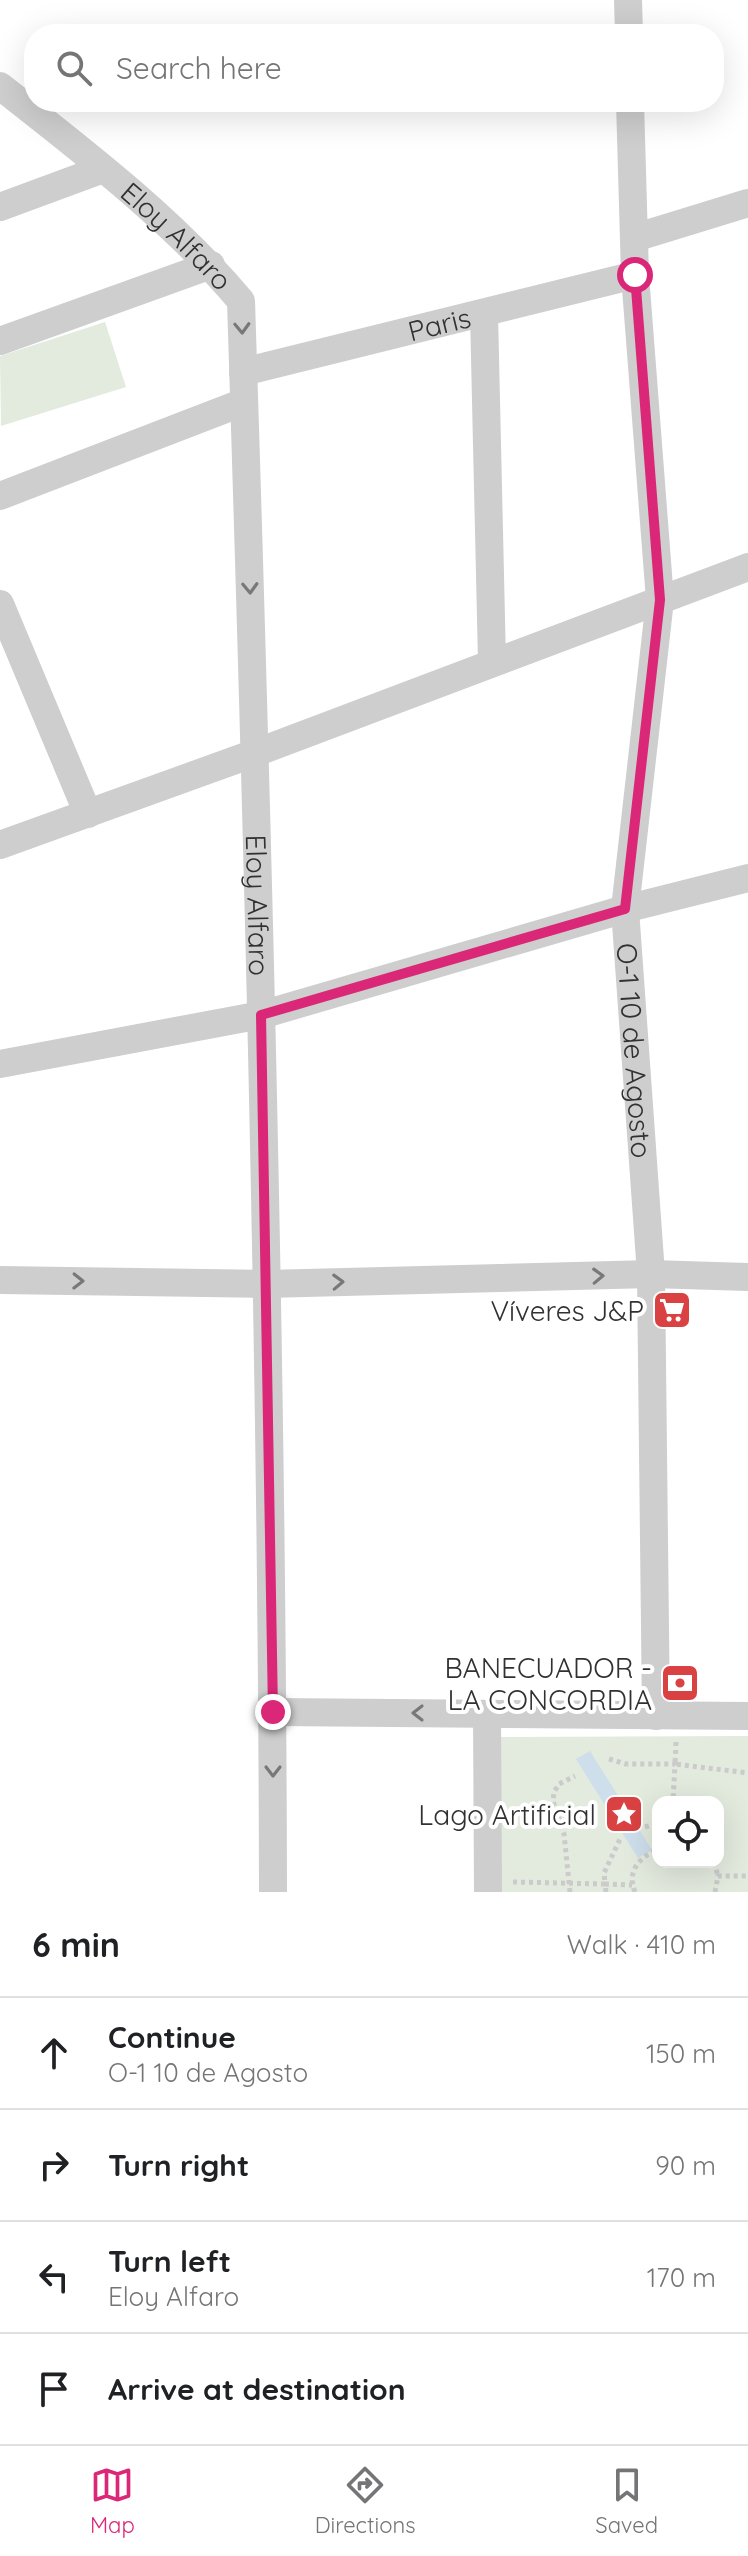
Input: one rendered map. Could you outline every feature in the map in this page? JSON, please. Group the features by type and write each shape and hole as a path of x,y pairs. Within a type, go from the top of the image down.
{"street":[{"path":"628,0 629,24"},
{"name":"Eloy Alfaro","path":"0,86 24,105"},
{"name":"Eloy Alfaro","path":"32,112 103,169 211,265 241,301 261,1015 273,1712 273,1892"},
{"name":"O-1 10 de Agosto","path":"630,112 635,275 660,600 625,909 651,1274 656,1716"},
{"path":"0,207 103,169"},
{"path":"634,238 748,203"},
{"path":"0,341 211,265"},
{"name":"Paris","path":"243,372 635,275"},
{"path":"484,313 492,662"},
{"path":"0,496 244,402"},
{"path":"0,845 255,753 748,567"},
{"path":"0,604 88,814"},
{"path":"0,1064 261,1015 625,909 748,878"},
{"path":"0,1280 266,1284 651,1274 748,1277"},
{"path":"273,1712 748,1716"},
{"path":"487,1714 488,1887"}],"path":[{"path":"673,1796 677,1737"},
{"path":"609,1759 626,1764 675,1764 748,1773"},
{"path":"570,1892 564,1834 553,1801 559,1784 575,1776"},
{"path":"645,1827 652,1825"},
{"path":"606,1892 604,1873 621,1837"},
{"path":"635,1892 632,1876 640,1859 652,1852"},
{"path":"715,1892 718,1876 716,1868"},
{"path":"718,1876 748,1876"},
{"path":"488,1887 570,1883 632,1885"}],"shaded area":[{"path":"105,322 126,387 1,426 0,356"},
{"path":"748,1736 748,1892 500,1892 499,1737"}],"water":[{"name":"Lago Artificial","path":"590,1751 652,1850 638,1858 576,1759"}],"place":[{"name":"Víveres J&P","path":"672,1310"},
{"name":"BANECUADOR - LA CONCORDIA","path":"680,1683"},
{"name":"Lago Artificial","path":"624,1814"}],"route":[{"path":"273,1712 261,1015 625,909 660,600 635,275"}]}
